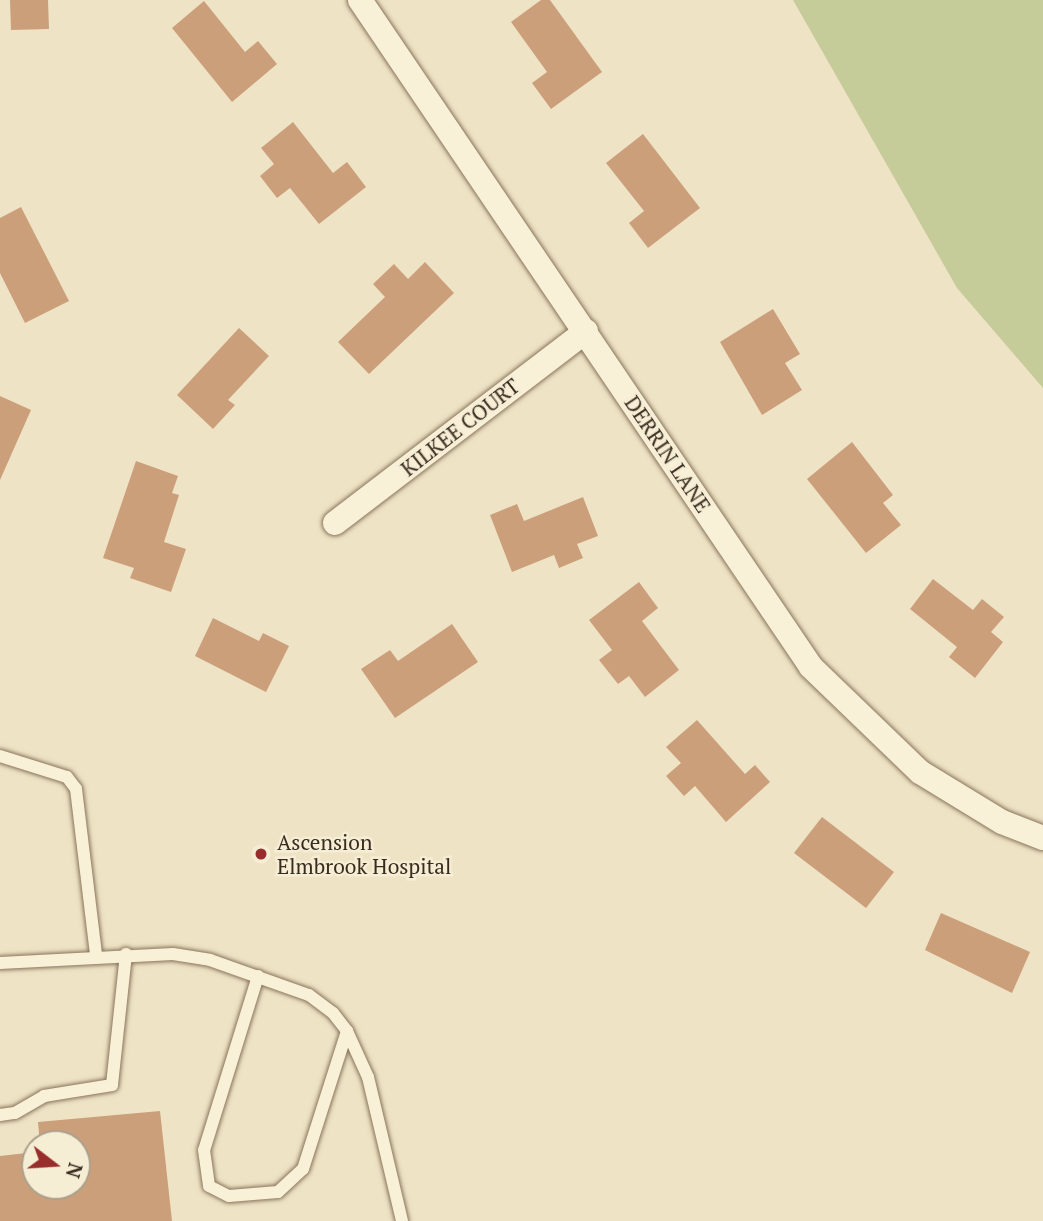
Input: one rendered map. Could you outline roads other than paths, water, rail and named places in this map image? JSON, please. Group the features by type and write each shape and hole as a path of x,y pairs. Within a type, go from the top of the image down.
{"street":[{"name":"DERRIN LANE","path":"360,0 811,667 920,772 1002,822 1043,838"},
{"name":"KILKEE COURT","path":"335,523 586,331"}],"lane":[{"path":"0,756 67,777 76,789 96,955"},
{"path":"0,1115 15,1113 44,1096 112,1085 126,954"},
{"path":"0,963 96,955 173,954 258,976 309,995 334,1013 347,1031 368,1077 402,1221"},
{"path":"258,976 204,1150 209,1186 229,1196 278,1192 303,1169 347,1031"}],"place":[{"name":"Ascension Elmbrook Hospital","path":"261,854"}]}
